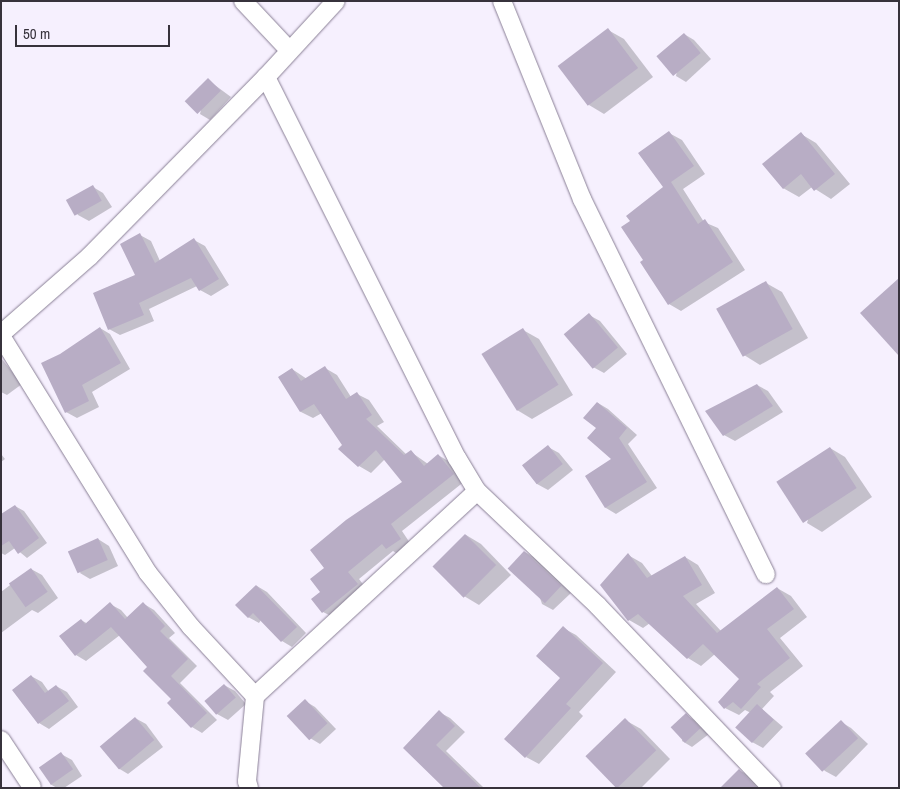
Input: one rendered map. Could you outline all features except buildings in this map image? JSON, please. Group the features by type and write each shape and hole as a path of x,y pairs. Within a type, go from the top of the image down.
{"street":[{"path":"243,1 289,50"},
{"path":"255,696 191,627 148,573 1,335 90,256 266,77 336,1"},
{"path":"502,1 582,199 766,574"},
{"path":"266,77 457,458 477,491 598,606 772,788"},
{"path":"249,788 247,781 255,696 477,491"},
{"path":"1,740 32,787"}]}
